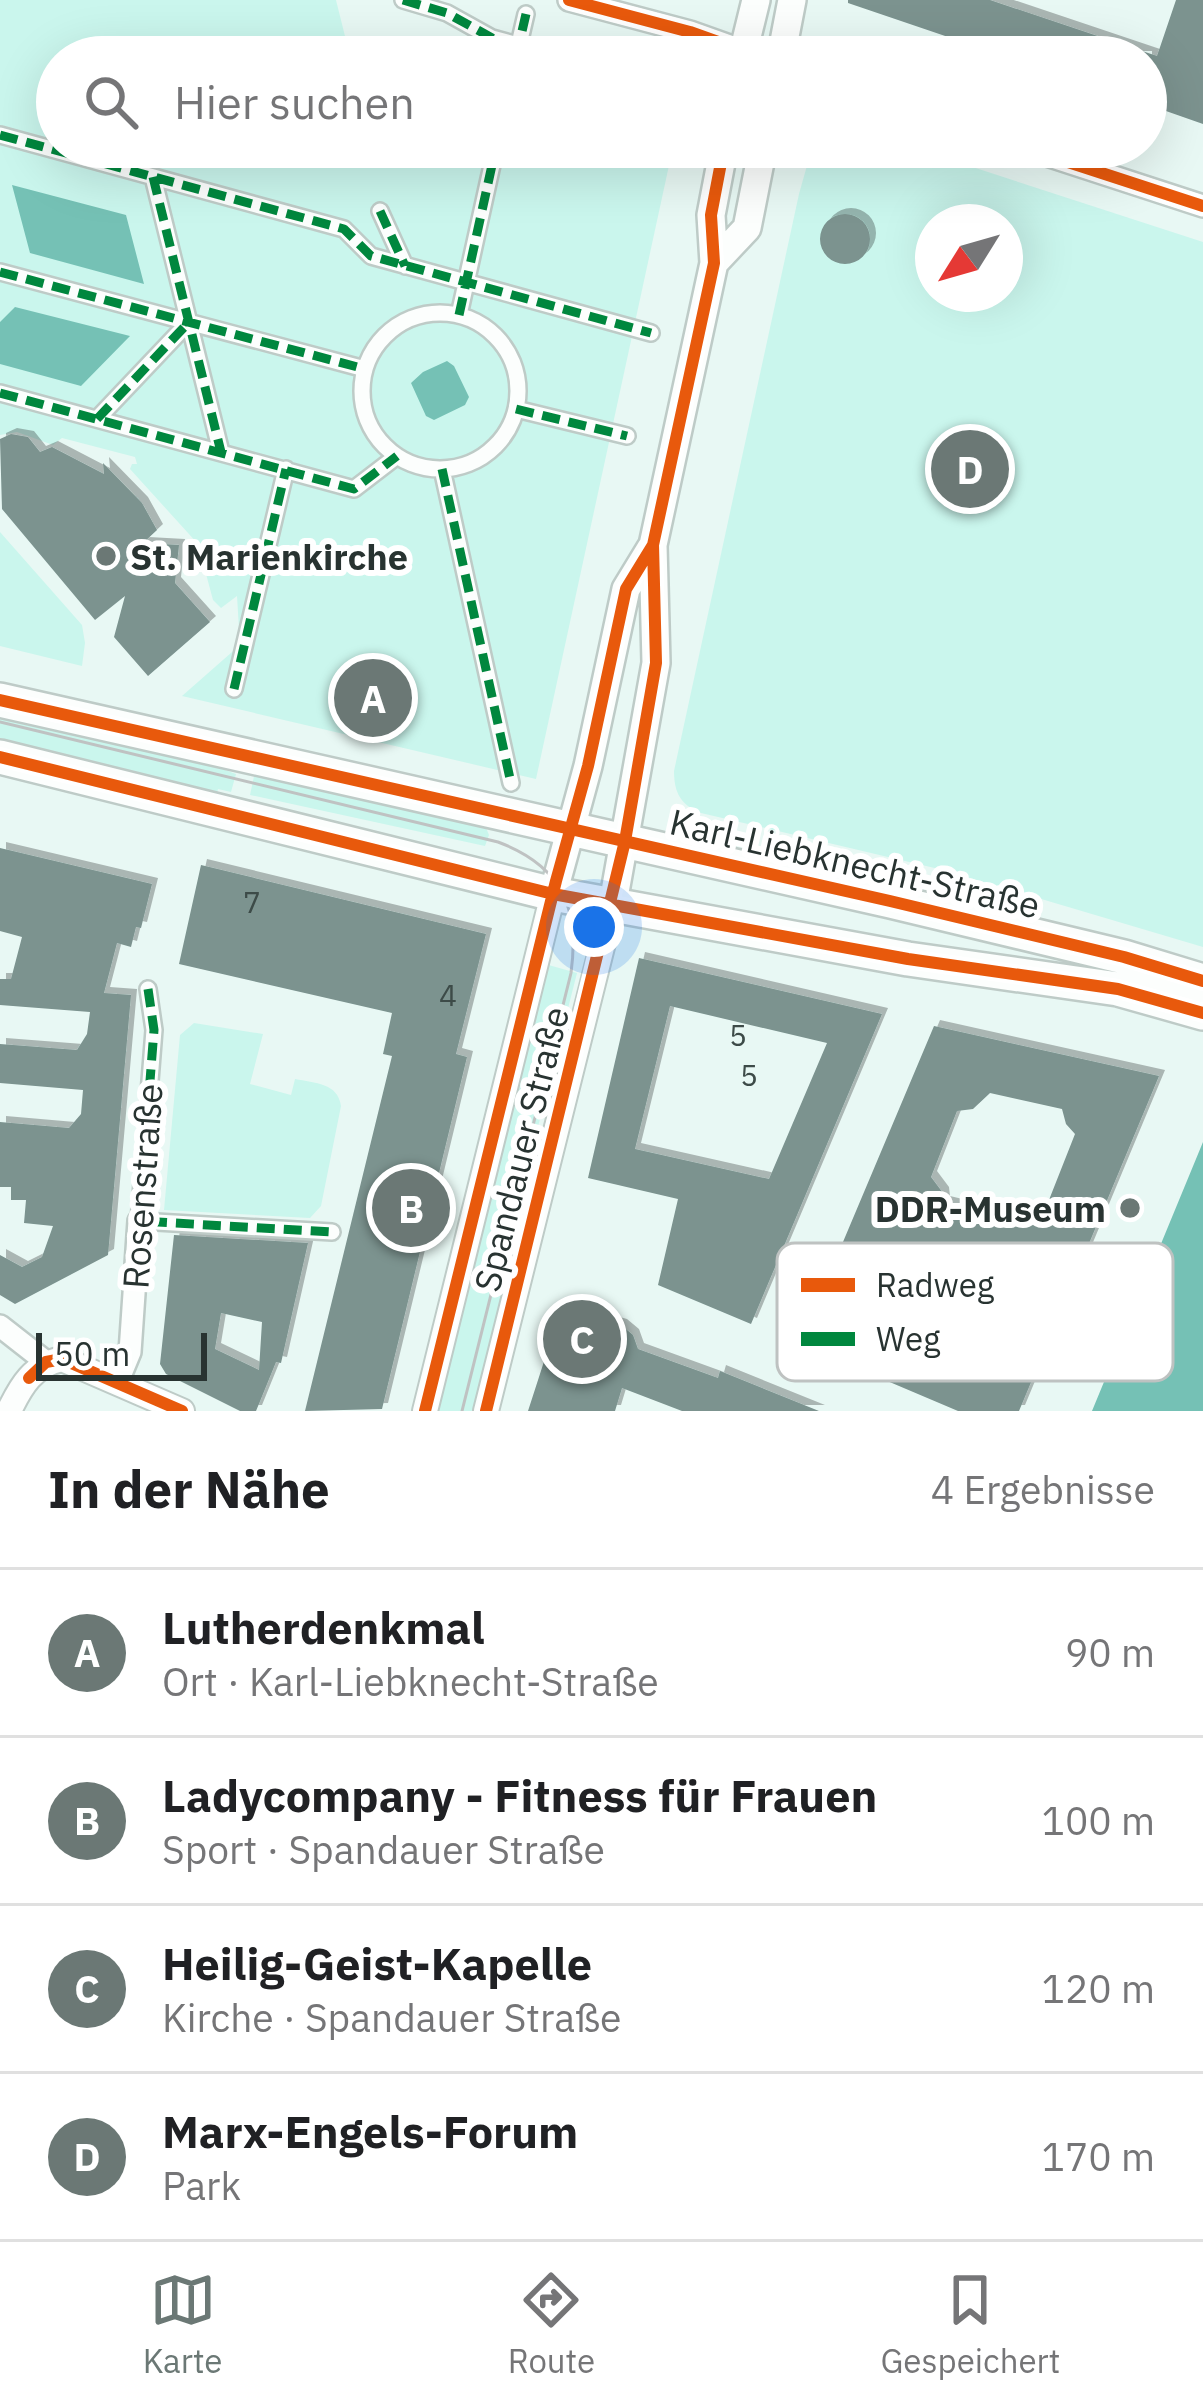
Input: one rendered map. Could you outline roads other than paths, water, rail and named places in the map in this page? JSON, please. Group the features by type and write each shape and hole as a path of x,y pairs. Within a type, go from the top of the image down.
{"main road":[{"path":"751,36 756,0"},
{"path":"786,36 793,0"},
{"name":"Spandauer Straße","path":"613,903 656,663 653,545 714,262 711,215 720,168"},
{"name":"Spandauer Straße","path":"714,262 746,228 759,168"},
{"name":"Spandauer Straße","path":"553,894 626,589 653,545"},
{"name":"Karl-Liebknecht-Straße","path":"0,700 1103,952 1203,981"},
{"name":"Karl-Liebknecht-Straße","path":"0,757 553,894 908,959 1118,989 1203,1013"}],"street":[{"path":"403,0 447,13 488,36"},
{"path":"569,0 700,36"},
{"path":"521,36 526,14"},
{"path":"0,135 36,143"},
{"path":"126,168 344,229 371,256 651,334"},
{"path":"459,315 491,168"},
{"path":"1086,168 1203,206"},
{"path":"153,176 221,452"},
{"path":"380,211 405,266"},
{"path":"0,272 365,369"},
{"path":"439,312 459,315 486,328 507,350 517,379 516,409 497,445 463,466 426,468 397,456 370,427 364,408 365,369 385,335 401,323 439,312"},
{"path":"98,419 190,322"},
{"path":"0,393 355,489 397,456"},
{"path":"516,409 627,436"},
{"path":"442,469 512,783"},
{"path":"234,688 286,470"},
{"name":"Spandauer Straße","path":"425,1411 553,894"},
{"name":"Spandauer Straße","path":"486,1411 613,903"},
{"name":"Rosenstraße","path":"118,1381 130,1352 154,1030 148,989"},
{"path":"139,1221 332,1232"},
{"path":"0,1326 46,1362"},
{"path":"9,1411 22,1384 46,1362 62,1359 182,1411"}],"tram line":[{"path":"0,722 498,842 538,863 552,877 569,909 571,973 462,1411"}],"place":[{"name":"Marx-Engels-Forum","path":"970,469"},
{"name":"St. Marienkirche","path":"106,556"},
{"name":"Lutherdenkmal","path":"373,698"},
{"name":"Ladycompany - Fitness für Frauen","path":"411,1208"},
{"name":"DDR-Museum","path":"1130,1208"},
{"name":"Heilig-Geist-Kapelle","path":"582,1339"}]}
